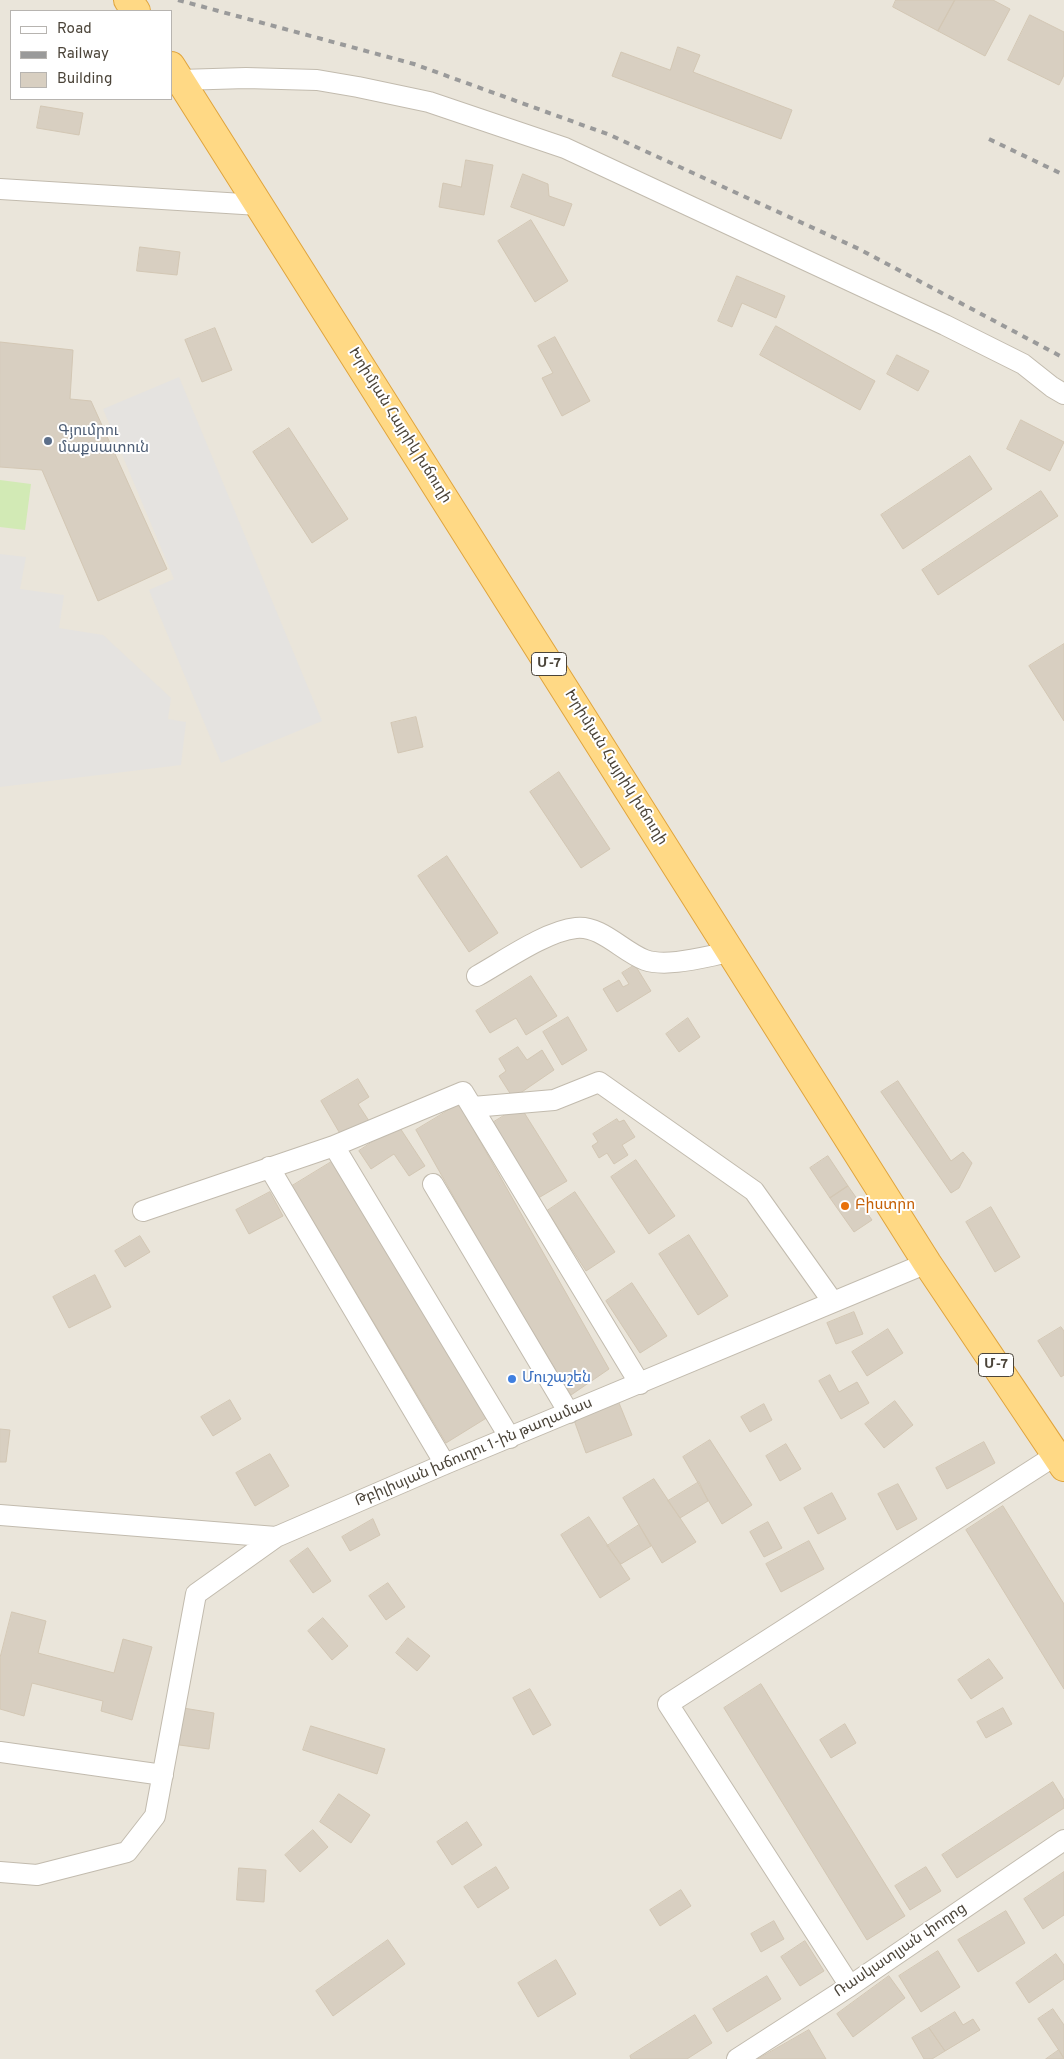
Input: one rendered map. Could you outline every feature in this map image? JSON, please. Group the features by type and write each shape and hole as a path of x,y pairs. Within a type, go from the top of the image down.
{"highway":[{"name":"Խրիմյան Հայրիկ խճուղի","path":"176,73 927,1263 1060,1461"}],"street":[{"path":"176,73 316,80 350,86 429,102 565,148 945,325 1023,364 1064,394"},
{"path":"0,189 259,205"},
{"path":"477,976 550,936 578,928 599,933 645,960 666,963 731,952"},
{"path":"473,1106 554,1100 599,1082 754,1192 833,1302"},
{"path":"143,1211 334,1146 463,1092 640,1384"},
{"path":"334,1146 510,1438"},
{"path":"269,1167 445,1464"},
{"path":"433,1184 569,1413"},
{"name":"Թբիլիսյան խճուղու 1-ին թաղամաս","path":"0,1515 276,1537 445,1464 927,1263"},
{"path":"850,1986 668,1704 1060,1461"},
{"path":"0,1872 37,1875 127,1852 155,1816 196,1594 276,1537"},
{"path":"0,1752 162,1775"},
{"name":"Ռասկատլյան փողոց","path":"737,2059 850,1986 1064,1840"}],"shaded area":[{"path":"0,0 1064,0 1064,2059 0,2059"},
{"path":"179,377 322,721 221,763 149,590 174,579 103,409"},
{"path":"0,554 26,557 20,589 64,595 59,628 103,635 171,698 168,719 186,722 181,765 0,787"}],"green space":[{"path":"0,480 31,484 25,530 0,527"}],"building":[{"path":"896,0 955,0 938,31 893,7"},
{"path":"955,0 993,0 1010,9 985,56 938,31"},
{"path":"1030,15 1064,32 1064,75 1059,85 1008,60"},
{"path":"678,47 700,55 693,72 792,110 781,139 612,76 621,52 670,70"},
{"path":"41,106 83,113 79,135 37,128"},
{"path":"466,160 493,165 484,215 439,207 443,183 461,187"},
{"path":"523,174 548,184 549,196 572,204 564,226 511,207"},
{"path":"531,220 568,281 535,302 498,241"},
{"path":"140,247 180,252 177,275 137,271"},
{"path":"737,276 785,296 776,318 742,303 732,327 718,321"},
{"path":"776,326 875,381 860,410 760,355"},
{"path":"215,328 232,370 202,382 185,340"},
{"path":"555,337 590,401 562,416 542,378 553,373 538,346"},
{"path":"0,342 73,350 70,399 91,401 167,569 98,601 42,470 0,467"},
{"path":"897,355 929,371 918,391 887,374"},
{"path":"1021,420 1064,442 1050,471 1007,449"},
{"path":"289,428 348,519 312,543 253,452"},
{"path":"970,456 992,489 903,549 881,515"},
{"path":"1041,491 1058,516 938,595 922,570"},
{"path":"1064,644 1064,721 1029,666"},
{"path":"416,717 423,747 398,753 391,723"},
{"path":"559,772 610,849 581,868 530,792"},
{"path":"447,856 498,933 469,952 418,876"},
{"path":"635,965 651,991 617,1012 603,989 619,980 623,987 629,984 622,973"},
{"path":"531,976 557,1016 526,1035 516,1018 490,1033 476,1011"},
{"path":"568,1017 587,1050 562,1065 543,1032"},
{"path":"688,1018 700,1037 679,1052 666,1034"},
{"path":"518,1047 527,1060 542,1050 554,1070 513,1098 499,1076 506,1071 499,1059"},
{"path":"358,1079 369,1097 358,1104 369,1121 342,1137 321,1101"},
{"path":"898,1081 951,1161 963,1152 972,1163 959,1188 951,1193 881,1092"},
{"path":"459,1104 609,1369 571,1395 490,1261 416,1130"},
{"path":"520,1106 567,1181 535,1200 489,1125"},
{"path":"617,1119 619,1122 624,1120 635,1137 622,1145 628,1155 614,1164 607,1153 599,1158 592,1146 598,1142 593,1134"},
{"path":"398,1125 425,1166 409,1176 394,1154 371,1169 359,1151"},
{"path":"828,1156 848,1186 830,1198 810,1168"},
{"path":"636,1160 675,1216 649,1234 611,1177"},
{"path":"333,1161 488,1417 446,1443 292,1186"},
{"path":"848,1186 872,1220 854,1232 830,1198"},
{"path":"270,1192 283,1216 249,1234 236,1210"},
{"path":"575,1192 615,1252 586,1271 547,1211"},
{"path":"991,1207 1020,1257 995,1272 966,1222"},
{"path":"689,1235 728,1296 698,1315 659,1254"},
{"path":"140,1236 150,1252 125,1267 115,1251"},
{"path":"95,1275 111,1307 69,1328 53,1297"},
{"path":"632,1283 667,1336 640,1353 606,1301"},
{"path":"854,1312 863,1334 836,1344 827,1323"},
{"path":"1061,1327 1064,1331 1064,1375 1061,1377 1038,1341"},
{"path":"888,1329 903,1353 867,1376 852,1352"},
{"path":"830,1375 839,1392 857,1382 869,1403 841,1419 819,1381"},
{"path":"230,1400 241,1419 213,1436 201,1417"},
{"path":"895,1401 913,1425 884,1448 865,1424"},
{"path":"619,1403 632,1435 586,1453 574,1420"},
{"path":"764,1404 772,1420 750,1432 741,1417"},
{"path":"0,1429 10,1430 6,1462 0,1462"},
{"path":"710,1440 752,1505 722,1524 683,1457"},
{"path":"984,1442 995,1463 947,1489 936,1468"},
{"path":"786,1444 801,1469 780,1481 766,1456"},
{"path":"270,1454 289,1486 255,1506 236,1473"},
{"path":"654,1479 696,1542 662,1563 623,1498"},
{"path":"699,1482 708,1501 680,1518 668,1501"},
{"path":"898,1484 917,1519 897,1530 878,1494"},
{"path":"832,1493 846,1519 818,1534 804,1508"},
{"path":"1003,1506 1064,1604 1064,1689 966,1530"},
{"path":"589,1517 630,1579 600,1598 561,1535"},
{"path":"373,1519 380,1535 350,1551 342,1537"},
{"path":"768,1522 782,1548 764,1557 750,1532"},
{"path":"639,1525 651,1546 621,1564 607,1546"},
{"path":"809,1541 824,1569 781,1592 766,1564"},
{"path":"308,1548 331,1581 313,1593 290,1561"},
{"path":"388,1583 405,1607 386,1620 369,1596"},
{"path":"12,1612 46,1621 38,1653 114,1673 123,1639 152,1647 132,1720 101,1711 103,1701 32,1683 24,1716 0,1709 0,1658"},
{"path":"323,1618 348,1646 332,1660 308,1631"},
{"path":"408,1638 430,1656 417,1671 396,1653"},
{"path":"989,1659 1003,1678 971,1699 958,1680"},
{"path":"761,1684 905,1916 867,1940 724,1708"},
{"path":"530,1689 551,1725 533,1735 513,1698"},
{"path":"177,1707 214,1713 209,1749 172,1744"},
{"path":"1003,1708 1012,1724 986,1738 977,1722"},
{"path":"845,1724 856,1743 831,1758 820,1740"},
{"path":"311,1726 385,1749 377,1774 303,1750"},
{"path":"1053,1782 1064,1800 1064,1808 957,1878 942,1855"},
{"path":"339,1794 370,1815 351,1843 320,1822"},
{"path":"467,1822 482,1845 452,1865 437,1842"},
{"path":"313,1830 328,1847 300,1872 285,1855"},
{"path":"496,1867 509,1888 478,1908 464,1887"},
{"path":"926,1867 941,1891 910,1910 895,1886"},
{"path":"239,1868 266,1870 264,1902 237,1900"},
{"path":"1064,1872 1064,1915 1043,1929 1024,1899"},
{"path":"681,1890 691,1906 660,1926 650,1910"},
{"path":"1006,1911 1025,1943 978,1972 958,1940"},
{"path":"774,1921 784,1939 761,1952 751,1934"},
{"path":"388,1940 405,1964 333,2016 316,1991"},
{"path":"805,1941 824,1971 800,1986 781,1957"},
{"path":"938,1951 960,1987 921,2012 899,1976"},
{"path":"1056,1954 1064,1965 1064,1979 1029,2003 1016,1983"},
{"path":"556,1960 576,1994 538,2017 518,1983"},
{"path":"767,1976 781,1999 727,2032 713,2009"},
{"path":"889,1976 905,1998 853,2037 837,2014"},
{"path":"1053,2009 1064,2025 1064,2058 1038,2019"},
{"path":"955,2012 963,2025 973,2019 980,2030 945,2051 929,2028"},
{"path":"695,2015 712,2043 687,2059 631,2059 630,2056"},
{"path":"929,2028 945,2051 932,2059 924,2059 912,2038"},
{"path":"809,2030 826,2059 758,2059"},
{"path":"1059,2050 1064,2059 1046,2059"}],"railway":[{"path":"178,0 414,64 610,135 859,249 1064,358"},
{"path":"989,139 1064,175"}],"place":[{"name":"Գյումրու մաքսատուն","path":"48,441"},
{"name":"Բիստրո","path":"845,1206"},
{"name":"Մուշաշեն","path":"512,1379"}]}
